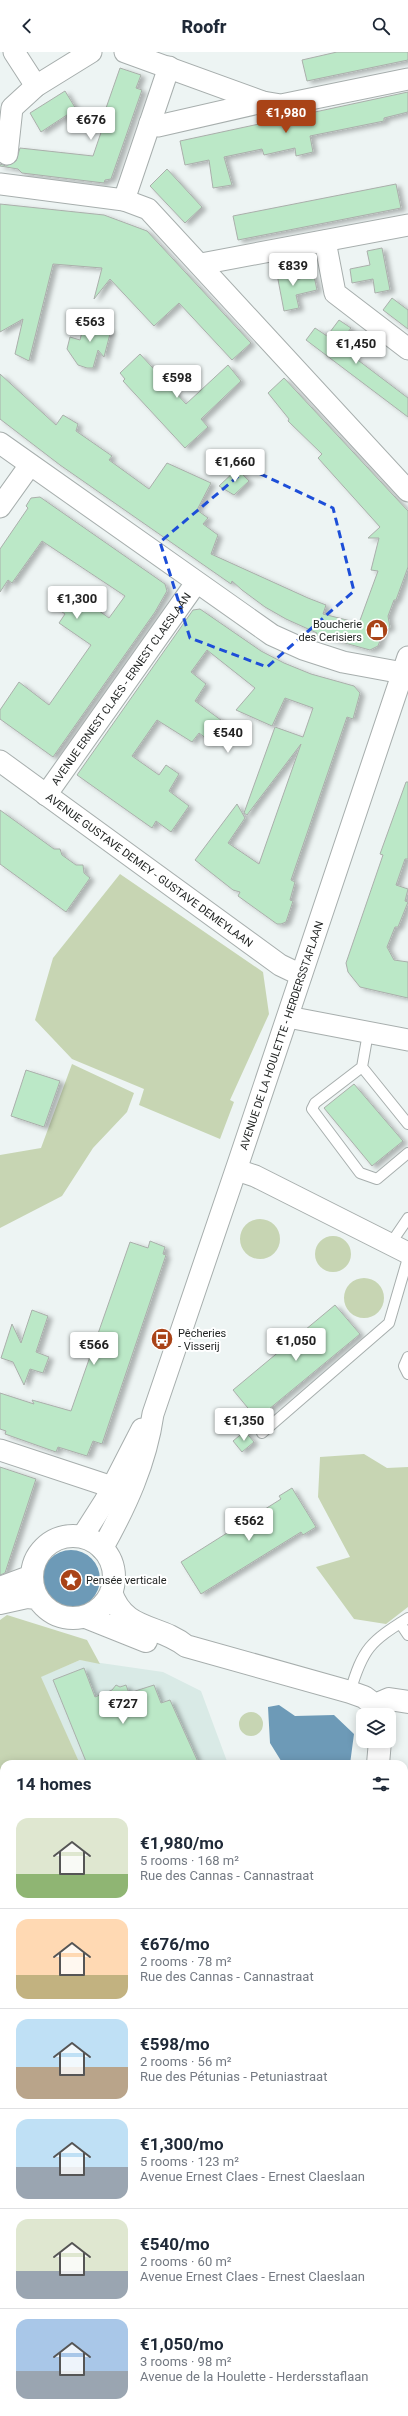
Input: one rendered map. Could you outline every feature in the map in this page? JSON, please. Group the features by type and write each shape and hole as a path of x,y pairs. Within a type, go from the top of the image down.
{"main road":[{"path":"111,1592 102,1607 86,1617 72,1619 58,1616 46,1609 37,1598 32,1576 40,1553 48,1545 58,1539 70,1536 82,1537 93,1542 102,1549 113,1569 111,1592 115,1605 130,1620 149,1630 175,1637 186,1646"},
{"path":"0,1588 32,1576"},
{"path":"0,1603 26,1597 37,1598"},
{"path":"86,1617 144,1640 170,1647 186,1646 350,1692 364,1697 376,1708"},
{"path":"380,1708 389,1699 408,1702"},
{"path":"378,1760 379,1748"}],"street":[{"path":"14,52 36,86"},
{"path":"91,52 36,86 12,108 4,172 124,200 148,209 201,264 218,286 408,491"},
{"path":"125,52 263,102 281,105 408,79"},
{"path":"124,200 169,67"},
{"path":"150,124 158,126 263,102"},
{"path":"201,264 408,225"},
{"path":"325,241 335,293 408,349"},
{"path":"0,443 196,583 272,635 303,649 343,662 406,668"},
{"path":"0,507 30,465"},
{"name":"AVENUE ERNEST CLAES - ERNEST CLAESLAAN","path":"46,795 196,583"},
{"name":"AVENUE DE LA HOULETTE - HERDERSSTAFLAAN","path":"102,1549 126,1507 149,1440 153,1414 406,668"},
{"name":"AVENUE GUSTAVE DEMEY - GUSTAVE DEMEYLAAN","path":"0,761 280,965 301,975"},
{"path":"288,1017 408,1040"},
{"path":"237,1170 255,1176 399,1248"},
{"name":"AVENUE DE LA HOULETTE - HERDERSSTAFLAAN","path":"82,1537 112,1487 138,1435 153,1414"},
{"path":"0,1450 112,1487"}],"lane":[{"path":"368,1033 362,1067 315,1103 312,1109 360,1173 377,1179 408,1153"},
{"path":"362,1067 408,1124"},
{"path":"399,1248 408,1218"},
{"path":"262,1433 389,1323 408,1258"},
{"path":"408,1357 404,1366 408,1374"},
{"path":"350,1692 365,1651 404,1620 408,1635"}],"highlighted area":[{"path":"248,468 333,508 354,591 267,667 190,638 160,542"}],"shaded area":[{"path":"80,1660 163,1672 201,1691 227,1760 78,1760 40,1677"}],"green space":[{"path":"120,874 263,972 269,1014 230,1100 234,1102 220,1139 139,1105 144,1089 72,1059 35,1020 53,958"},
{"path":"72,1064 134,1093 127,1112 93,1148 62,1196 0,1228 0,1155 41,1148"},
{"path":"260,1219 268,1221 274,1225 278,1231 280,1239 278,1247 274,1253 268,1257 260,1259 252,1257 246,1253 242,1247 240,1239 242,1231 246,1225 252,1221"},
{"path":"333,1236 346,1241 351,1254 346,1267 333,1272 320,1267 315,1254 320,1241"},
{"path":"360,1278 368,1278 375,1281 381,1287 384,1298 381,1309 375,1315 368,1318 360,1318 353,1315 347,1309 344,1302 344,1294 347,1287 353,1281"},
{"path":"364,1454 387,1468 408,1467 408,1607 386,1624 354,1619 316,1567 350,1557 318,1497 320,1457"},
{"path":"7,1615 87,1640 100,1664 80,1660 41,1677 78,1760 0,1760 0,1620"},
{"path":"251,1712 259,1716 263,1724 259,1732 251,1736 243,1732 239,1724 243,1716"}],"water":[{"path":"71,1550 87,1555 95,1563 100,1579 95,1595 87,1603 71,1608 55,1603 47,1595 42,1579 47,1563 55,1555"},
{"path":"279,1705 295,1716 334,1715 354,1734 351,1760 281,1760 270,1743 268,1707"}],"building":[{"path":"337,52 408,52 408,60 307,81 302,60"},
{"path":"120,68 141,75 136,88 142,90 111,179 105,180 104,183 22,173 18,169 0,166 0,164 6,166 16,161 20,148 93,156 108,112 105,111"},
{"path":"65,91 76,109 41,132 30,113"},
{"path":"408,92 408,112 384,118 384,121 310,136 313,152 296,156 295,148 264,155 262,149 224,157 232,185 213,188 209,160 185,165 180,141"},
{"path":"167,169 202,207 185,223 150,186"},
{"path":"396,184 401,208 238,240 233,216"},
{"path":"0,204 104,215 147,231 251,343 232,360 179,303 154,326 110,279 94,299 102,268 53,264 29,361 15,354 23,319 0,332"},
{"path":"382,248 390,290 375,293 373,279 352,283 350,269 370,265 367,251"},
{"path":"291,266 294,280 314,276 317,290 296,295 299,308 284,311 276,269"},
{"path":"392,298 408,310 408,329 383,310"},
{"path":"92,316 107,320 105,328 111,330 104,357 98,350 93,368 87,368 78,365 67,349 70,337 80,340 84,323 90,325"},
{"path":"339,320 351,328 338,345 408,398 408,417 306,340 315,328 327,336"},
{"path":"140,354 186,404 228,365 241,381 201,419 208,427 185,448 123,381 125,379 120,373"},
{"path":"0,374 56,425 63,415 78,424 76,431 112,456 109,460 149,489 167,463 211,483 197,510 208,518 203,524 218,535 211,554 326,605 323,614 359,623 378,571 371,570 379,538 368,538 380,527 318,458 322,454 288,421 289,419 268,393 284,378 408,511 408,567 396,600 394,600 388,616 390,628 384,630 378,646 370,650 316,635 317,633 286,619 265,607 232,581 231,584 60,465 0,419"},
{"path":"237,469 249,481 234,495 219,486"},
{"path":"40,497 165,584 167,591 155,612 53,757 0,719 0,710 19,682 49,705 91,645 59,623 65,614 51,604 60,590 67,594 70,590 109,618 125,596 42,541 12,583 8,580 0,592 0,549 28,508 26,506 31,498"},
{"path":"200,609 261,651 284,663 311,674 354,686 360,693 353,719 347,717 291,880 295,882 290,900 293,901 286,922 281,924 277,924 238,896 240,892 233,890 195,860 237,804 245,818 228,843 259,864 301,744 247,815 244,813 275,727 303,737 313,708 285,698 272,726 236,710 255,688 207,650 191,672 206,684 195,701 225,723 211,742 199,733 192,742 157,720 132,756 159,775 166,765 179,774 169,791 189,806 171,832 156,821 152,828 77,775 193,610"},
{"path":"406,782 408,782 408,859 405,859 396,885 408,889 405,901 408,902 398,927 395,927 387,947 394,960 408,962 408,998 360,987 348,972 346,963 383,855 380,854"},
{"path":"0,810 54,849 60,849 62,855 76,865 83,865 84,873 90,878 66,912 0,864"},
{"path":"26,1070 60,1081 44,1127 11,1116"},
{"path":"354,1084 403,1141 372,1166 324,1108"},
{"path":"150,1241 165,1247 163,1254 166,1255 102,1444 93,1441 87,1456 58,1447 56,1452 5,1434 6,1431 0,1429 0,1393 34,1404 32,1400 71,1411 130,1242 148,1248"},
{"path":"335,1305 360,1334 257,1419 233,1390"},
{"path":"32,1310 48,1316 36,1352 49,1357 43,1373 30,1369 24,1385 13,1362 1,1358 12,1324 21,1343"},
{"path":"245,1431 254,1442 242,1452 233,1441"},
{"path":"0,1467 36,1479 5,1573 0,1575"},
{"path":"292,1488 316,1527 303,1535 301,1532 201,1594 181,1562 281,1499 279,1496"},
{"path":"84,1668 95,1697 112,1690 116,1685 120,1687 126,1685 129,1693 154,1685 161,1703 170,1700 197,1760 85,1760 53,1680"}],"place":[{"name":"Boucherie des Cerisiers","path":"377,630"},
{"name":"Pêcheries - Visserij","path":"162,1339"},
{"name":"Pensée verticale","path":"71,1580"}]}
